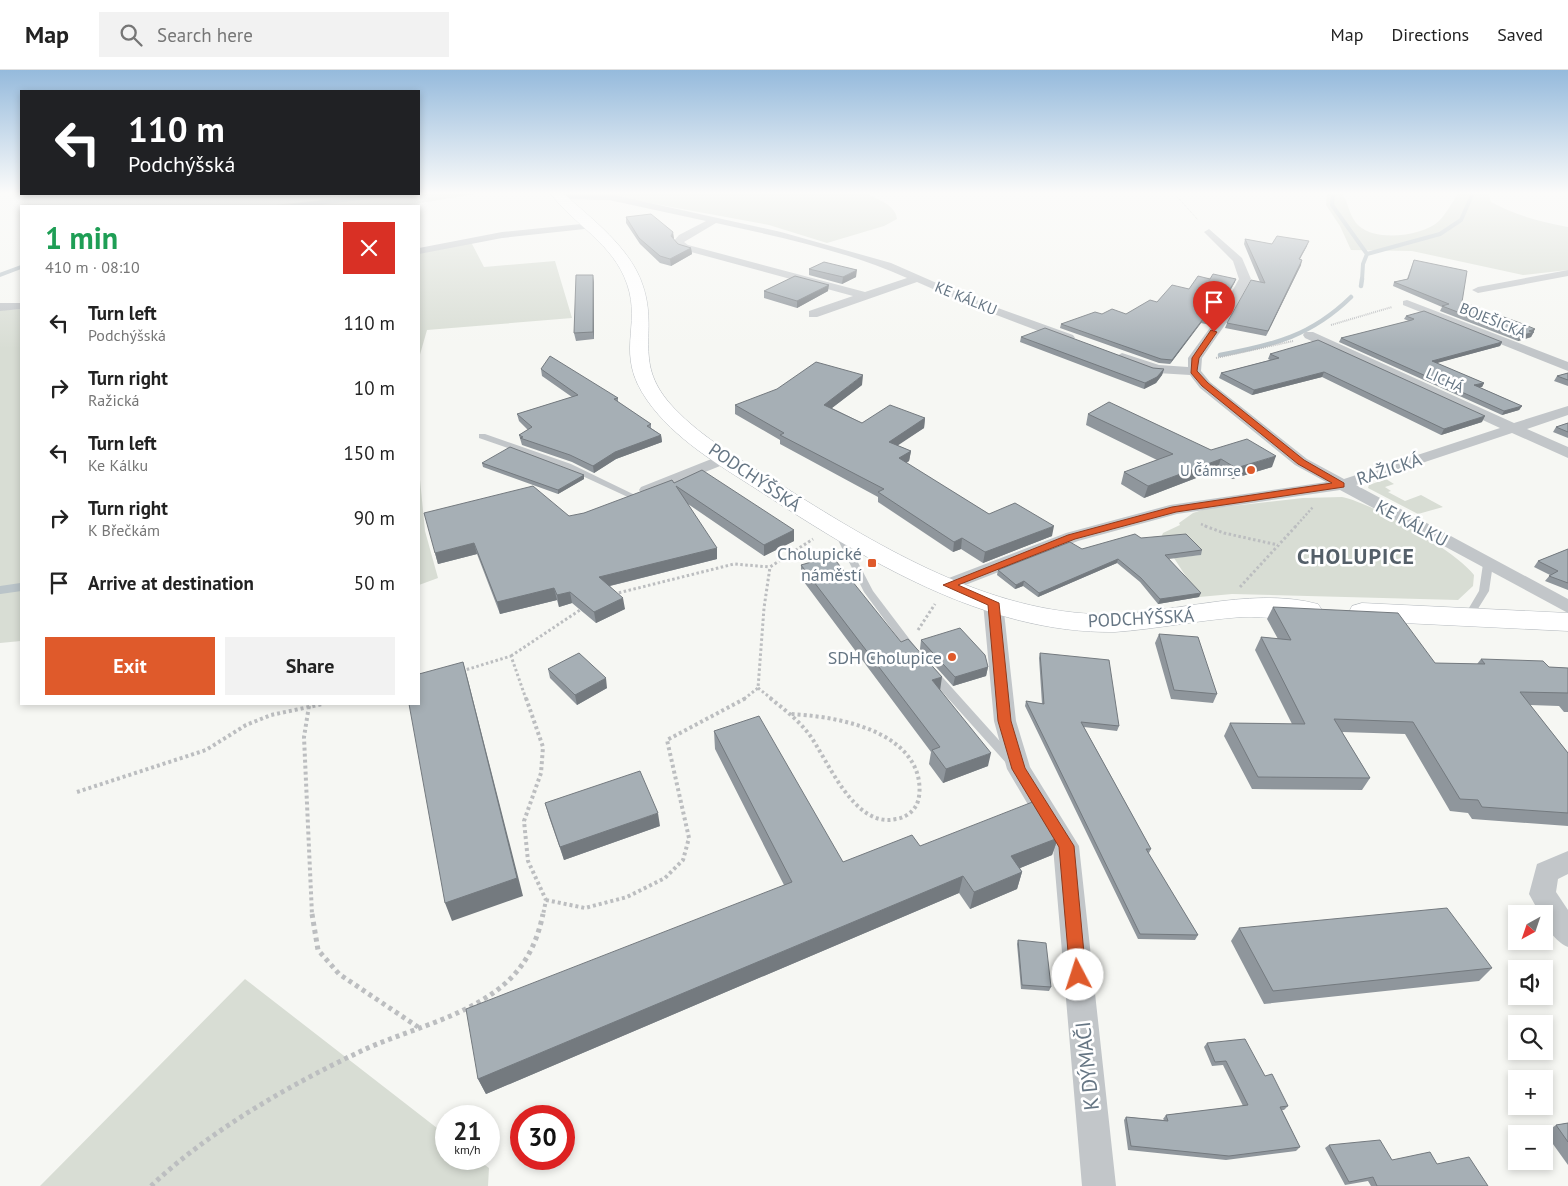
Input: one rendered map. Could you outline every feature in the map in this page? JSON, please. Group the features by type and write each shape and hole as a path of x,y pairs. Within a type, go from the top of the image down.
{"street":[{"path":"420,251 450,245"},
{"name":"PODCHÝŠSKÁ","path":"609,245 618,255 636,286 640,328 639,365 658,402 675,420 724,459 836,528 913,570 993,603 1050,618 1094,623 1261,608 1568,622"},
{"path":"682,245 865,296"},
{"name":"KE KÁLKU","path":"817,245 887,265 969,301 1083,343"},
{"path":"1111,353 1157,369 1194,365 1244,279 1238,260 1223,245"},
{"path":"1478,290 1568,273"},
{"path":"813,314 918,278"},
{"name":"BOJEŠICKÁ","path":"1407,303 1568,367"},
{"path":"0,306 20,306"},
{"name":"LICHÁ","path":"1309,336 1568,453"},
{"name":"KE KÁLKU","path":"1194,365 1205,385 1301,462 1568,606"},
{"name":"RAŽICKÁ","path":"948,585 1072,537 1170,510 1341,485 1568,410"},
{"path":"615,503 724,459"},
{"name":"K DÝMAČI","path":"993,603 1005,721 1019,769 1066,846 1099,1186"},
{"path":"1568,862 1546,872 1542,894 1568,934"}],"lane":[{"path":"482,436 568,466 633,496"},
{"path":"836,528 869,592 908,645 1019,769"},
{"path":"1468,618 1484,591 1488,564"}],"path":[{"path":"1194,365 1309,336 1332,325 1407,303"},
{"path":"1216,613 1314,506 1341,485"},
{"path":"1170,510 1224,533 1278,545"},
{"path":"613,594 734,564 770,567 802,545 836,528"},
{"path":"546,900 585,908 627,897 665,878 683,860 689,838 667,740 744,699 758,688 764,608 770,567"},
{"path":"908,645 948,585"},
{"path":"456,674 511,656 588,606"},
{"path":"151,1186 170,1168 253,1110 357,1053 478,1002 512,977 537,941 546,900 528,861 524,821 541,773 543,747 511,656"},
{"path":"758,688 790,714 808,734 847,797 861,810 883,820 901,819 914,810 920,795 917,772 901,750 874,731 805,714 790,714"},
{"path":"77,792 206,750 246,726 271,715 316,705"},
{"path":"308,706 304,737 312,919 318,950 339,974 419,1027"}],"shaded area":[{"path":"456,245 473,245 484,267 555,261 572,318 427,330 420,354 420,253"},
{"path":"1349,245 1568,245 1568,270 1523,275 1412,251 1351,250"},
{"path":"20,309 20,641 0,643 0,310"},
{"path":"420,479 425,531 438,578 420,585"},
{"path":"1386,479 1394,484 1385,487 1391,491 1388,492 1405,501 1421,495 1443,507 1418,514 1368,488 1369,485"},
{"path":"1342,497 1373,508 1412,529 1450,553 1474,575 1473,586 1458,600 1232,594 1199,597 1174,558 1200,555 1160,540 1163,533 1180,525 1179,523 1193,513 1205,509 1303,498"},
{"path":"245,979 435,1126 435,1170 489,1170 488,1186 40,1186"}],"building":[{"path":"647,245 682,245 691,248 670,259 660,256"},
{"path":"1248,245 1307,245 1299,259 1302,260 1268,331 1227,323 1251,280 1265,283"},
{"path":"1414,260 1467,271 1462,302 1535,329 1529,331 1534,332 1520,336 1442,306 1449,304 1394,282 1408,279"},
{"path":"824,262 857,270 843,277 809,269"},
{"path":"1213,274 1236,279 1211,321 1203,319 1172,360 1161,359 1061,324 1095,312 1102,314 1112,309 1126,314 1150,300 1157,302 1172,285 1189,289 1198,276 1210,279"},
{"path":"576,275 593,275 593,332 574,333"},
{"path":"795,276 829,285 797,301 764,291"},
{"path":"1424,311 1502,342 1432,361 1484,383 1474,385 1522,406 1504,411 1341,338 1412,320 1414,319 1406,316"},
{"path":"1045,328 1153,368 1164,369 1157,377 1145,383 1021,337"},
{"path":"1318,340 1485,416 1444,429 1324,372 1254,390 1221,373 1279,358 1270,354"},
{"path":"550,356 618,398 614,399 651,424 647,426 661,435 615,452 593,466 570,455 520,438 523,437 519,435 532,427 517,414 578,395 541,369"},
{"path":"816,362 863,375 824,405 862,423 890,405 925,418 889,442 911,451 899,458 989,514 1015,503 1054,526 985,552 962,538 954,542 878,492 884,489 780,435 784,433 735,405 777,389"},
{"path":"1568,373 1568,380 1557,376"},
{"path":"1109,402 1211,450 1247,439 1276,456 1236,468 1221,459 1148,486 1124,472 1173,454 1088,414"},
{"path":"1568,423 1568,432 1556,427"},
{"path":"510,447 584,475 558,490 482,463"},
{"path":"702,470 794,530 764,545 676,486 717,548 599,577 623,598 594,612 570,592 557,595 554,588 497,602 474,543 435,553 424,513 533,486 569,516 584,513 672,480 674,483"},
{"path":"1135,534 1141,538 1186,534 1202,550 1165,555 1201,593 1160,599 1141,578 1118,559 1039,593 1024,581 1016,585 998,570 1070,542 1082,549"},
{"path":"1568,549 1568,583 1549,576 1558,571 1538,561"},
{"path":"832,556 901,642 908,639 942,677 932,680 991,753 946,769 932,750 940,747 801,565"},
{"path":"1273,607 1398,613 1435,663 1485,664 1481,659 1543,661 1549,667 1568,668 1568,693 1520,692 1568,753 1568,813 1482,807 1478,800 1460,799 1413,722 1334,719 1370,778 1258,777 1230,723 1305,724 1261,637 1291,640"},
{"name":"SDH Cholupice","path":"960,628 985,655 988,667 955,677 921,640"},
{"path":"1159,634 1198,637 1217,694 1174,690"},
{"path":"579,653 606,678 575,695 548,669"},
{"path":"1040,653 1109,660 1119,726 1081,722 1151,849 1146,849 1198,935 1140,934 1026,701 1044,704"},
{"path":"463,662 517,878 445,903 409,705 420,705 420,674"},
{"path":"759,716 843,862 912,835 920,846 1035,801 1053,824 1058,838 1011,856 1022,872 974,892 963,876 478,1079 466,1009 792,882 714,731"},
{"path":"640,771 658,813 560,847 545,803"},
{"path":"1447,908 1492,968 1273,991 1239,928"},
{"path":"1018,940 1046,943 1051,987 1022,985"},
{"path":"1245,1039 1265,1076 1272,1074 1288,1106 1280,1107 1300,1147 1229,1156 1131,1146 1126,1117 1168,1121 1166,1115 1248,1105 1226,1061 1215,1062 1207,1043"},
{"path":"1568,1123 1568,1142 1556,1125"},
{"path":"1380,1140 1392,1160 1430,1152 1437,1164 1469,1157 1488,1186 1377,1186 1373,1177 1349,1182 1329,1145"}],"waterway":[{"path":"1361,245 1367,254"},
{"path":"1367,254 1400,245"},
{"path":"1362,280 1363,264 1367,254"},
{"path":"0,275 20,267"},
{"path":"1361,286 1362,279"},
{"path":"1220,355 1275,343 1291,337 1321,321 1351,297"},
{"path":"0,590 20,587"}],"place":[{"name":"U Čámrse","path":"1251,470"},
{"name":"Cholupické náměstí","path":"872,563"},
{"name":"SDH Cholupice","path":"952,657"}],"district":[{"name":"CHOLUPICE","path":"1356,556"}],"route":[{"path":"1078,975 1066,846 1019,769 1005,721 993,603 948,585 1072,537 1176,509 1341,485 1301,462 1205,385 1194,371 1195,358 1214,332"}]}
